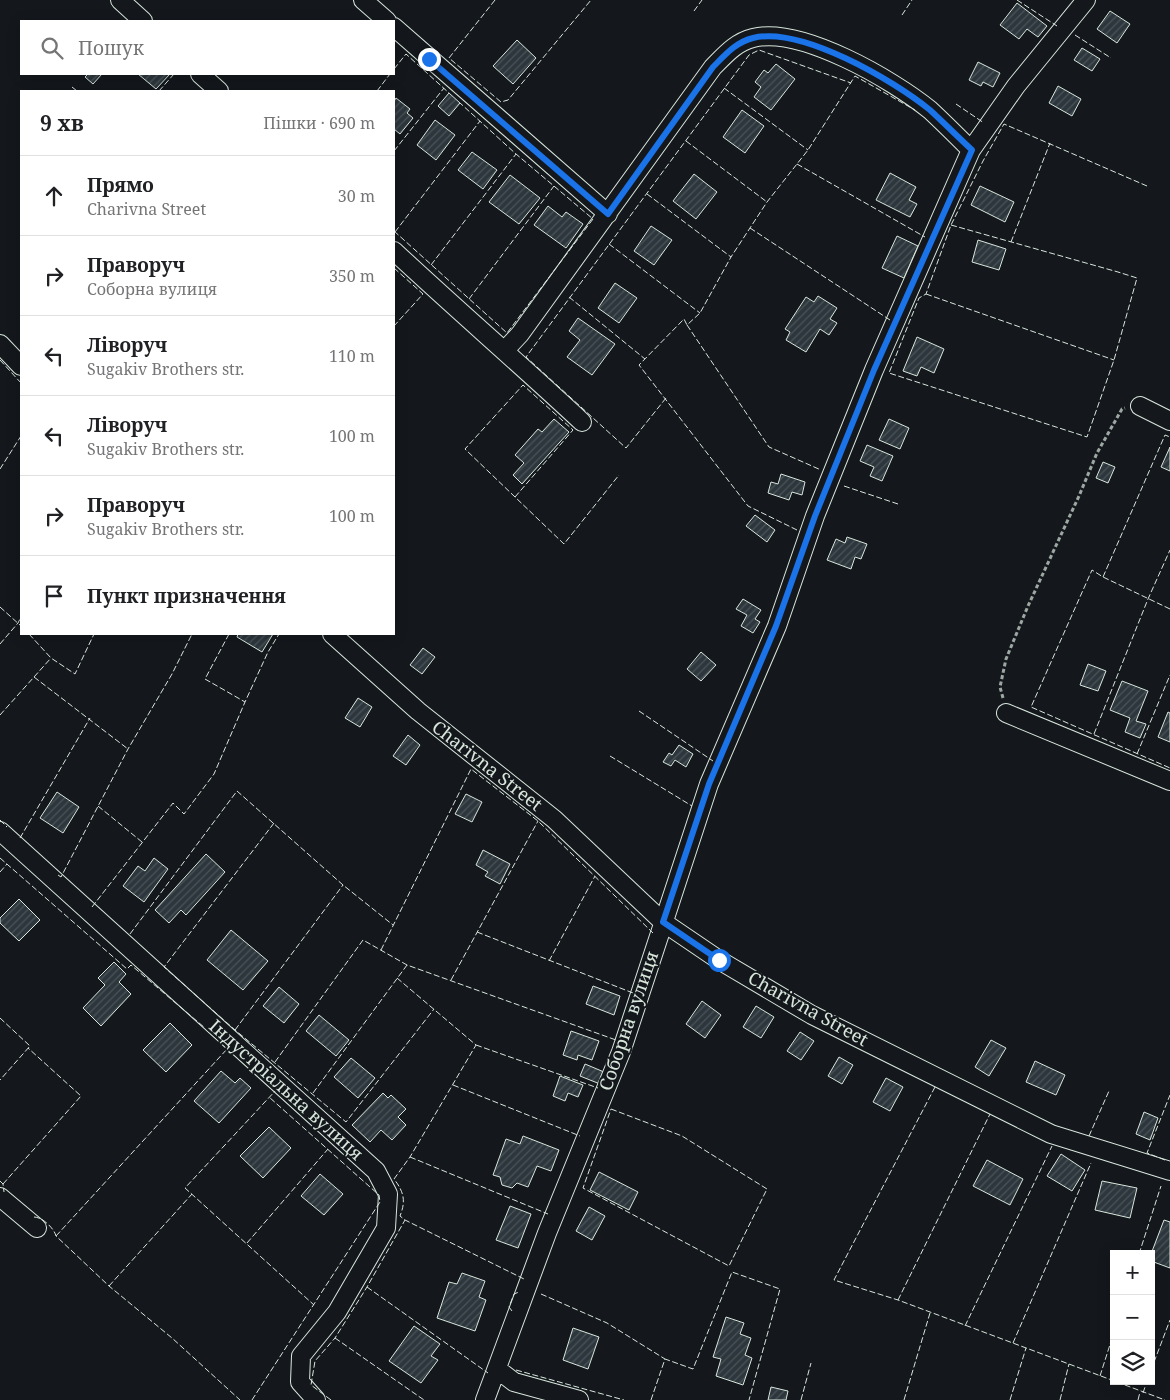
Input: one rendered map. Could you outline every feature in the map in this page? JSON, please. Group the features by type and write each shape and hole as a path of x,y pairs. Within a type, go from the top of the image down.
{"street":[{"path":"120,0 142,20"},
{"path":"363,0 386,20"},
{"name":"Соборна вулиця","path":"485,1400 547,1233 621,1052 709,784 776,626 815,516 874,370 972,150 1016,86 1086,0"},
{"path":"395,28 608,214"},
{"path":"505,350 520,334 713,67 732,48 752,38 773,36 804,41 846,59 897,86 930,110 972,150"},
{"path":"201,75 218,90"},
{"path":"395,252 582,422"},
{"path":"0,344 20,365"},
{"path":"1140,406 1170,421"},
{"name":"Charivna Street","path":"333,635 418,711 554,819 663,922 719,960 812,1015 1051,1134 1170,1170"},
{"path":"1006,713 1170,782"},
{"name":"Індустріальна вулиця","path":"0,831 376,1171 388,1194 386,1228 337,1312 301,1356 300,1382 316,1400"},
{"path":"0,1197 37,1228"},
{"path":"497,1369 514,1382 579,1400"}],"path":[{"path":"1006,713 1000,688 1006,659 1028,606 1097,453 1122,409 1140,406"}],"building":[{"path":"1017,3 1047,26 1038,37 1027,29 1019,39 1000,25"},
{"path":"1110,11 1130,24 1117,43 1097,29"},
{"path":"517,40 536,58 513,84 493,66"},
{"path":"1082,48 1100,59 1092,71 1074,60"},
{"path":"978,62 1000,73 993,87 983,82 981,86 969,80"},
{"path":"776,64 795,79 771,110 754,97 761,87 755,82 764,70 768,73"},
{"path":"87,75 101,75 93,84 85,77"},
{"path":"139,75 169,75 156,89"},
{"path":"1058,86 1081,99 1072,116 1049,103"},
{"path":"449,93 460,103 449,116 438,106"},
{"path":"396,98 410,109 407,113 413,118 400,134 395,130"},
{"path":"742,110 764,126 745,153 723,137"},
{"path":"435,120 455,135 436,160 417,145"},
{"path":"472,152 497,170 483,189 458,170"},
{"path":"890,173 916,187 909,200 917,204 910,217 876,200"},
{"path":"694,174 717,192 696,219 673,201"},
{"path":"510,175 540,198 519,224 489,202"},
{"path":"980,186 1014,202 1005,222 971,205"},
{"path":"548,206 562,217 566,212 583,224 566,248 534,225"},
{"path":"651,226 672,240 654,265 634,251"},
{"path":"897,236 918,246 904,278 882,268"},
{"path":"978,240 1006,249 999,270 972,262"},
{"path":"615,283 637,298 619,323 598,308"},
{"path":"818,296 837,308 830,319 837,323 829,335 820,329 806,352 786,340 790,332 785,329 806,297 814,302"},
{"path":"578,318 615,344 592,375 567,357 580,340 569,331"},
{"path":"917,337 944,349 934,373 921,367 917,376 903,371"},
{"path":"554,419 569,432 522,484 513,475 524,463 515,455 538,429 542,432"},
{"path":"889,419 909,428 900,449 879,440"},
{"path":"867,445 893,456 882,481 870,476 874,467 860,461"},
{"path":"1170,447 1170,471 1161,467"},
{"path":"1103,462 1115,467 1108,483 1096,478"},
{"path":"781,474 805,482 802,495 792,492 789,500 768,493 771,482 778,484"},
{"path":"755,515 775,530 767,542 746,526"},
{"path":"847,537 867,544 861,559 855,557 851,569 827,560 836,539 845,543"},
{"path":"743,599 761,610 755,619 760,622 753,633 741,626 747,615 736,609"},
{"path":"238,635 272,635 262,652 237,637"},
{"path":"423,648 435,657 422,674 410,665"},
{"path":"701,652 716,665 701,681 687,669"},
{"path":"1088,664 1106,671 1098,691 1080,685"},
{"path":"1122,681 1148,691 1136,721 1146,724 1140,738 1125,732 1130,718 1110,710"},
{"path":"358,698 372,707 360,727 345,718"},
{"path":"1168,712 1170,713 1170,742 1158,737"},
{"path":"408,735 420,745 406,765 393,756"},
{"path":"679,745 693,754 686,767 675,760 671,766 663,762 669,753 672,755"},
{"path":"57,792 79,807 63,833 40,818"},
{"path":"466,794 482,802 472,822 455,814"},
{"path":"483,850 510,864 500,884 485,876 488,872 476,865"},
{"path":"206,854 225,872 186,915 181,910 169,923 155,910"},
{"path":"154,858 168,869 144,902 123,886 138,866 145,871"},
{"path":"19,899 40,920 19,941 0,923 0,918"},
{"path":"231,930 268,961 243,990 207,960"},
{"path":"114,962 126,974 119,982 131,994 101,1026 83,1008 105,985 98,978"},
{"path":"593,986 620,996 614,1015 586,1004"},
{"path":"279,987 299,1004 284,1023 263,1006"},
{"path":"702,1001 721,1015 705,1038 686,1024"},
{"path":"756,1006 774,1017 761,1038 743,1027"},
{"path":"319,1015 349,1040 336,1056 306,1031"},
{"path":"170,1023 192,1045 166,1072 143,1050"},
{"path":"571,1031 599,1041 592,1060 578,1055 577,1060 563,1055"},
{"path":"800,1032 814,1041 801,1060 787,1051"},
{"path":"991,1040 1006,1048 989,1076 975,1067"},
{"path":"839,1057 853,1065 842,1084 828,1076"},
{"path":"351,1058 375,1078 358,1098 334,1077"},
{"path":"1035,1061 1065,1075 1056,1095 1026,1082"},
{"path":"585,1064 604,1072 600,1084 580,1076"},
{"path":"221,1071 235,1083 240,1078 251,1088 219,1123 194,1101"},
{"path":"560,1076 583,1085 578,1097 568,1093 565,1101 553,1096"},
{"path":"886,1078 903,1087 890,1111 873,1102"},
{"path":"383,1093 388,1098 391,1095 406,1109 398,1117 406,1125 392,1140 381,1130 370,1142 352,1125"},
{"path":"1144,1112 1158,1118 1150,1140 1136,1134"},
{"path":"269,1127 291,1148 263,1178 240,1156"},
{"path":"523,1136 559,1150 551,1171 537,1166 528,1187 517,1183 512,1188 502,1185 500,1177 493,1175 506,1139 520,1144"},
{"path":"1061,1154 1085,1170 1072,1191 1047,1176"},
{"path":"987,1160 1023,1179 1010,1205 973,1186"},
{"path":"599,1172 638,1192 629,1210 590,1190"},
{"path":"320,1174 343,1194 324,1215 301,1196"},
{"path":"1102,1181 1137,1188 1130,1218 1095,1210"},
{"path":"510,1206 531,1214 518,1248 496,1240"},
{"path":"589,1207 605,1216 592,1240 576,1231"},
{"path":"1164,1220 1170,1222 1170,1268 1155,1262 1155,1250 1153,1250"},
{"path":"462,1273 485,1281 479,1297 486,1300 475,1331 437,1318 449,1282 457,1284"},
{"path":"726,1317 744,1323 740,1334 751,1338 745,1355 752,1358 743,1385 716,1376 721,1359 713,1357"},
{"path":"414,1326 440,1344 431,1356 438,1360 421,1383 389,1361"},
{"path":"573,1328 599,1337 588,1369 563,1360"},
{"path":"771,1387 788,1391 786,1400 768,1400"}],"fence":[{"path":"495,0 449,58 501,102 508,100 591,0"},
{"path":"694,11 702,0"},
{"path":"902,15 912,0"},
{"path":"1017,0 1057,26"},
{"path":"1075,35 1111,58"},
{"path":"666,398 626,448 526,357 749,55 759,50 851,83"},
{"path":"395,68 406,54 449,93"},
{"path":"160,90 173,75"},
{"path":"378,90 389,75"},
{"path":"797,530 748,506 639,365 684,319 687,325 700,313 731,257 767,202 808,150 855,76 915,110"},
{"path":"72,87 76,90"},
{"path":"395,150 444,88"},
{"path":"724,88 808,150"},
{"path":"395,232 507,333 593,219 516,154 460,103"},
{"path":"956,104 984,123"},
{"path":"395,232 480,121"},
{"path":"951,225 1137,278 1114,360 1087,437 889,373 919,298 926,294 951,225 1004,124 1147,186"},
{"path":"686,141 767,202"},
{"path":"1011,242 1050,143"},
{"path":"431,265 516,154"},
{"path":"797,164 925,237"},
{"path":"469,299 554,186"},
{"path":"647,194 731,257"},
{"path":"750,228 890,320"},
{"path":"609,244 700,313"},
{"path":"395,269 423,294 395,325"},
{"path":"926,294 1114,360"},
{"path":"569,297 645,359"},
{"path":"687,325 769,447 821,470"},
{"path":"0,360 20,382"},
{"path":"515,497 573,430 523,385 465,449 564,544 619,475"},
{"path":"1103,577 1165,435 1170,437"},
{"path":"0,469 20,438"},
{"path":"844,486 898,504"},
{"path":"1094,734 1148,599 1170,550"},
{"path":"1170,609 1092,570 1031,707 1170,768"},
{"path":"0,607 20,625"},
{"path":"0,644 20,619"},
{"path":"30,635 51,658 75,674 94,635"},
{"path":"58,875 61,877 128,749 172,674 192,635"},
{"path":"228,635 205,679 245,702"},
{"path":"92,907 173,803 184,814 214,774 268,652 278,635"},
{"path":"0,715 51,658"},
{"path":"1137,754 1170,675"},
{"path":"34,677 128,749"},
{"path":"639,711 713,761"},
{"path":"20,838 90,718"},
{"path":"610,756 692,806"},
{"path":"381,950 471,769 538,821 653,933"},
{"path":"130,934 237,791 343,885 393,925"},
{"path":"98,806 142,842"},
{"path":"0,820 7,827"},
{"path":"451,980 538,821"},
{"path":"274,823 164,967 235,1030 346,1122 434,1009"},
{"path":"0,858 127,969 131,965 205,1028"},
{"path":"0,872 7,864"},
{"path":"549,961 595,876"},
{"path":"235,1030 343,885"},
{"path":"477,932 633,993"},
{"path":"275,1062 363,940 407,965 616,1040"},
{"path":"313,1093 407,965"},
{"path":"397,978 476,1045 410,1157 394,1179 403,1197 400,1216 524,1279"},
{"path":"0,1018 30,1046 0,1080"},
{"path":"476,1045 598,1088"},
{"path":"3,1184 81,1096 28,1048"},
{"path":"56,1236 228,1048"},
{"path":"453,1085 580,1136"},
{"path":"935,1087 834,1280 898,1300 1165,1400"},
{"path":"276,1088 185,1188 314,1305"},
{"path":"1089,1136 1109,1091"},
{"path":"1165,1160 1147,1153 1170,1095"},
{"path":"252,1400 380,1202 379,1195 269,1097"},
{"path":"611,1109 682,1136 767,1189 729,1266 583,1188 611,1109"},
{"path":"898,1300 990,1114"},
{"path":"965,1326 1052,1146"},
{"path":"247,1243 328,1149"},
{"path":"410,1157 548,1214"},
{"path":"1013,1343 1091,1163"},
{"path":"0,1181 3,1184 4,1192"},
{"path":"1140,1250 1161,1186"},
{"path":"109,1286 192,1194"},
{"path":"34,1217 41,1219 47,1224 56,1236 109,1286 172,1338 240,1400"},
{"path":"331,1400 311,1385 315,1361 335,1338 367,1287 405,1220"},
{"path":"651,1400 665,1359 693,1369 732,1272 780,1289 749,1400"},
{"path":"367,1287 488,1373"},
{"path":"512,1311 509,1307 514,1294 519,1292"},
{"path":"541,1294 607,1323 665,1359"},
{"path":"904,1400 930,1313"},
{"path":"1155,1359 1170,1320"},
{"path":"335,1338 424,1400"},
{"path":"1100,1376 1111,1340"},
{"path":"1010,1400 1026,1348"},
{"path":"801,1400 811,1363"},
{"path":"1060,1400 1069,1364"},
{"path":"516,1370 624,1400"},
{"path":"1143,1393 1146,1385"},
{"path":"1138,1400 1140,1392"}],"route":[{"path":"429,59 608,214 713,67 732,48 752,38 773,36 804,41 846,59 897,86 930,110 972,150 874,370 815,516 776,626 709,784 663,922 719,960"}]}
